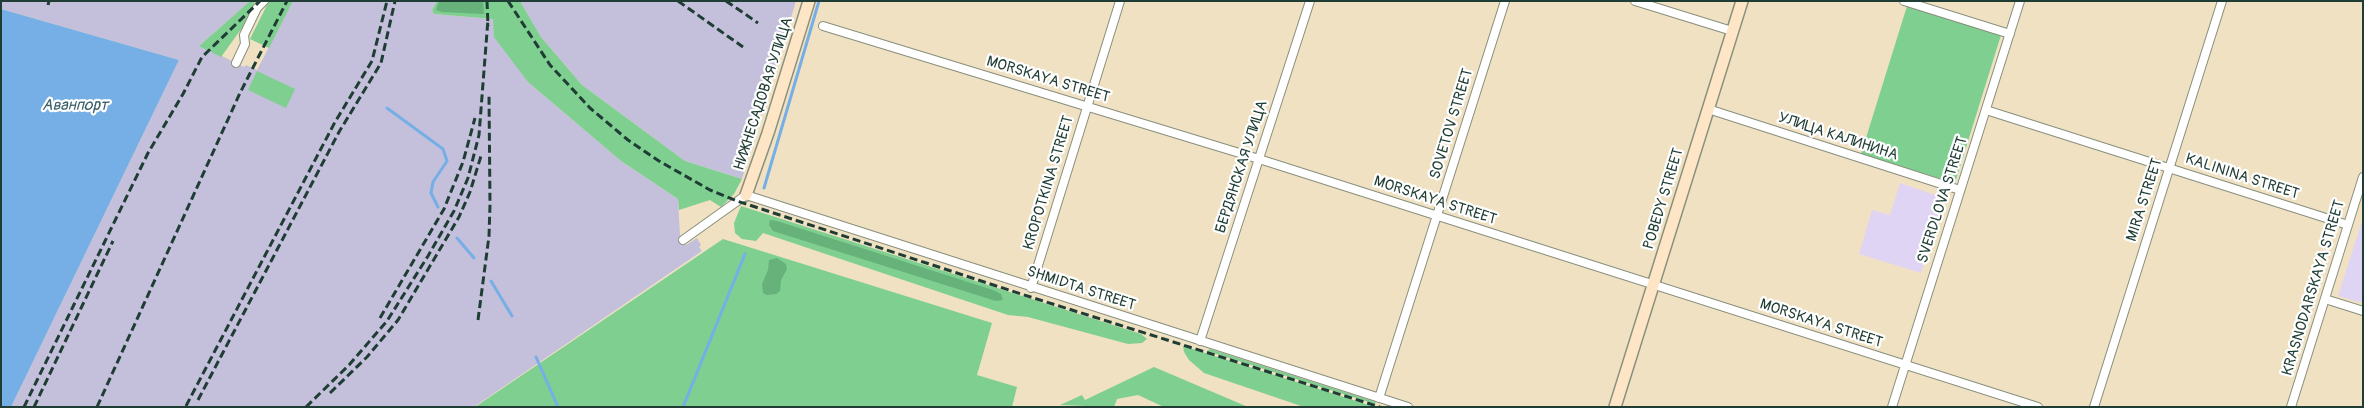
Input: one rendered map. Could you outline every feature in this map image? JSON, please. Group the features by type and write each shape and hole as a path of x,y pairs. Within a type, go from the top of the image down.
{"street":[{"path":"236,64 245,44 244,35 257,8 264,1"},
{"name":"НИЖНЕСАДОВАЯ УЛИЦА","path":"746,195 771,124 809,1"},
{"name":"KROPOTKINA STREET","path":"1031,288 1120,1"},
{"name":"БЕРДЯНСКАЯ УЛИЦА","path":"1200,341 1310,1"},
{"name":"SOVETOV STREET","path":"1380,398 1505,1"},
{"path":"1635,1 1732,31"},
{"name":"POBEDY STREET","path":"1615,407 1742,1"},
{"path":"1904,1 2010,34"},
{"name":"SVERDLOVA STREET","path":"1892,407 2020,1"},
{"name":"MIRA STREET","path":"2094,407 2222,1"},
{"name":"MORSKAYA STREET","path":"823,26 1259,159 2038,407"},
{"name":"УЛИЦА КАЛИНИНА","path":"1708,109 1960,190"},
{"name":"KALININA STREET","path":"1986,110 2348,225"},
{"name":"KRASNODARSKAYA STREET","path":"2292,407 2363,177"},
{"path":"683,240 746,195"},
{"name":"SHMIDTA STREET","path":"746,195 1031,288 1408,407"},
{"path":"2325,299 2363,311"}],"shaded area":[{"path":"1,1 250,1 200,45 244,67 246,65 257,70 293,1 437,1 432,10 434,14 493,19 528,82 621,161 678,199 680,235 686,245 697,238 702,251 474,407 11,407 179,60 1,9"},
{"path":"520,1 796,1 742,179 685,161 582,85 541,37"},
{"path":"1900,183 1938,196 1942,204 1921,273 1859,254 1872,210 1890,215"},
{"path":"2363,218 2363,303 2338,296"}],"green space":[{"path":"250,1 255,1 242,28 221,57 199,46"},
{"path":"269,1 293,1 269,48 250,39"},
{"path":"437,1 520,1 541,37 582,85 685,161 742,179 734,194 721,207 710,200 679,210 678,199 621,161 528,82 494,37 493,19 434,14 432,10"},
{"path":"439,1 483,1 484,14 442,12 436,10"},
{"path":"1907,6 2001,35 1955,183 1861,154"},
{"path":"257,71 295,89 286,108 248,90"},
{"path":"741,206 1141,334 1147,339 1142,343 1128,344 1028,317 1008,315 763,233 756,241 742,239 735,233 734,223"},
{"path":"770,220 993,290 1001,294 1003,300 996,301 773,231 769,225"},
{"path":"723,239 992,323 977,375 1017,387 1012,407 475,407"},
{"path":"777,258 786,264 787,269 781,280 780,291 776,294 767,295 763,293 762,284 768,270 769,260"},
{"path":"1183,346 1372,406 1304,407 1204,373 1189,360"},
{"path":"1210,349 1376,402 1375,404 1207,351"},
{"path":"1154,367 1248,407 1164,407 1138,395 1117,399 1114,407 1060,405 1082,395 1085,400"}],"water":[{"name":"Аванпорт","path":"1,9 179,60 11,407 1,407"}],"waterway":[{"path":"764,188 819,1"},
{"path":"387,108 443,149 447,161 433,182 431,193 438,207"},
{"path":"457,238 474,258"},
{"path":"683,407 745,254"},
{"path":"491,281 512,316"},
{"path":"536,357 558,407"}],"railway":[{"path":"48,5 49,1"},
{"path":"24,407 148,153 183,94 202,57 260,1"},
{"path":"97,407 240,93 287,1"},
{"path":"186,406 335,122 372,61 387,1"},
{"path":"198,400 339,132 381,63 395,1"},
{"path":"487,1 488,26"},
{"path":"508,1 550,65 590,108 628,140 659,161 710,190 737,201 1021,294 1380,407"},
{"path":"678,1 743,47"},
{"path":"726,1 758,23"},
{"path":"306,407 349,365 387,321 454,211 468,178 479,135 488,19"},
{"path":"478,320 489,236 489,94"},
{"path":"380,318 444,209 463,162 475,118"},
{"path":"330,393 367,357 398,320 459,217 470,192 481,156"},
{"path":"34,407 113,241"}]}
